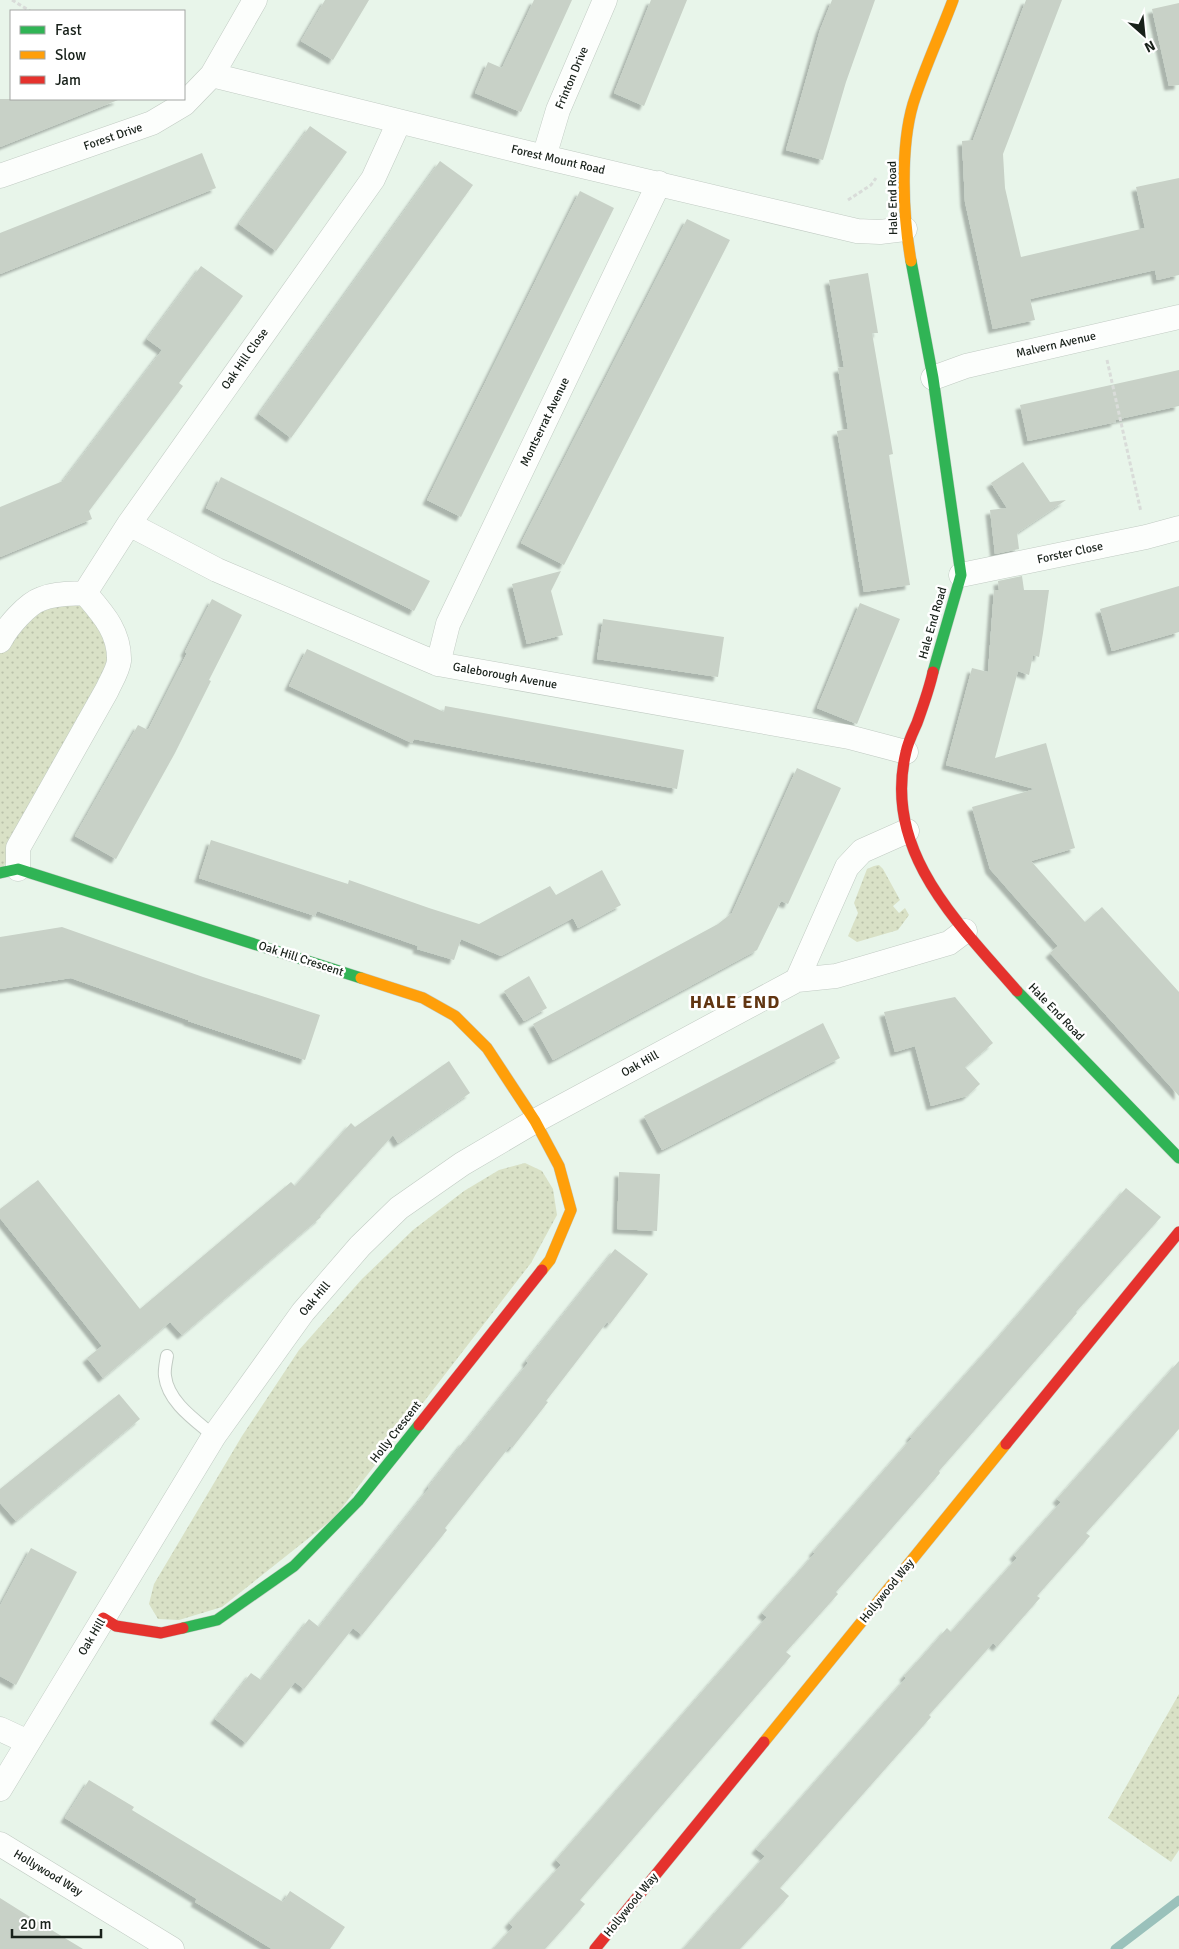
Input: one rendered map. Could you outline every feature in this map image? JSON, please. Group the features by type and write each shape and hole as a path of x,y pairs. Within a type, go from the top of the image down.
{"street":[{"name":"Forest Drive","path":"0,176 152,123 184,104 212,75 255,0"},
{"name":"Frinton Drive","path":"544,157 558,110 605,0"},
{"name":"Hale End Road","path":"953,0 913,106 906,140 905,229 933,378 961,575 927,694 906,752 902,790 907,831 916,856 932,888 964,931 1023,997 1179,1158"},
{"name":"Forest Mount Road","path":"212,75 399,122 857,231 880,232 905,229"},
{"name":"Oak Hill Close","path":"85,593 129,524 372,179 399,122"},
{"name":"Montserrat Avenue","path":"438,664 448,624 659,183"},
{"name":"Malvern Avenue","path":"933,378 966,366 1179,317"},
{"name":"Galeborough Avenue","path":"129,524 217,570 438,664 849,737 906,752"},
{"name":"Forster Close","path":"961,575 1146,537 1179,528"},
{"path":"0,641 20,615 40,599 61,594 85,593"},
{"name":"Oak Hill Crescent","path":"85,593 115,632 119,662 107,690 18,848 9,871 423,998 455,1016 487,1048 535,1122"},
{"path":"797,980 847,867 862,851 907,831"},
{"name":"Oak Hill","path":"0,1789 214,1436 303,1312 367,1240 399,1208 454,1170 535,1122 797,980 836,976 864,968 949,943 964,931"},
{"name":"Holly Crescent","path":"103,1618 116,1626 160,1634 217,1620 294,1566 358,1502 550,1260 572,1210 559,1166 535,1122"},
{"name":"Hollywood Way","path":"595,1949 1179,1232"},
{"path":"0,1729 28,1742"},
{"name":"Hollywood Way","path":"0,1844 172,1949"}],"lane":[{"path":"167,1356 164,1376 171,1394 186,1412 214,1436"}],"path":[{"path":"12,0 28,10"},
{"path":"810,220 849,200 870,185 876,177"},
{"path":"1101,335 1146,537"}],"green space":[{"path":"85,593 119,662 0,873 0,641 20,615"},
{"path":"879,865 883,869 900,900 893,906 899,913 905,908 909,915 898,930 857,942 848,936 858,913 854,903 867,869"},
{"path":"525,1163 542,1171 553,1189 557,1215 531,1263 334,1518 222,1607 179,1620 158,1619 149,1604 154,1584 242,1436 299,1350 362,1279 413,1230 464,1191 499,1170"},
{"path":"1179,1694 1179,1850 1171,1862 1108,1818"}],"building":[{"path":"325,0 369,0 333,60 301,41"},
{"path":"534,0 572,0 521,112 475,93 488,62 502,68"},
{"path":"651,0 687,0 644,106 614,93"},
{"path":"832,0 875,0 846,82 823,160 786,150 820,30"},
{"path":"1026,0 1062,0 1003,154 1005,188 1021,257 1145,228 1136,187 1179,178 1179,275 1157,280 1155,270 1030,299 1035,320 993,329 965,202 962,141 973,140"},
{"path":"1179,3 1179,85 1169,86 1152,9"},
{"path":"0,99 118,100 0,147"},
{"path":"310,126 347,152 276,251 239,224"},
{"path":"202,153 216,188 0,274 0,233"},
{"path":"440,161 473,185 291,438 259,414"},
{"path":"580,191 614,208 461,517 427,500"},
{"path":"687,219 730,240 564,565 521,543"},
{"path":"201,266 243,296 179,383 183,386 89,511 92,519 0,557 0,507 63,481 162,350 147,339"},
{"path":"868,273 878,333 872,333 893,454 889,455 910,585 864,592 837,431 848,429 838,368 844,367 829,280"},
{"path":"1179,370 1179,406 1028,441 1020,405"},
{"path":"1023,462 1050,502 1066,500 1017,533 1019,549 995,554 990,510 1007,508 991,483"},
{"path":"221,477 430,581 414,611 206,508"},
{"path":"561,571 551,591 563,635 527,644 512,584"},
{"path":"1022,576 1024,590 1049,590 1043,633 1039,657 1033,655 1029,675 1018,671 995,758 1046,743 1075,848 1031,861 1085,922 1102,907 1179,992 1179,1096 1050,953 1058,946 990,869 972,807 1035,789 946,765 972,668 988,672 994,590 999,590 998,581"},
{"path":"1179,586 1179,632 1112,651 1100,609"},
{"path":"212,599 242,615 175,753 116,859 75,836 138,725 148,730"},
{"path":"860,603 900,619 857,724 817,708"},
{"path":"603,619 724,637 718,677 597,659"},
{"path":"307,649 444,712 445,706 684,750 677,789 414,739 412,743 289,686"},
{"path":"797,768 841,788 788,904 781,901 757,950 553,1060 533,1024 718,924 732,913"},
{"path":"211,840 348,884 349,880 479,924 550,886 556,895 602,870 621,905 578,928 573,918 501,956 461,939 454,960 417,949 418,946 317,911 315,916 199,878"},
{"path":"62,927 203,977 320,1015 305,1060 188,1021 71,978 0,989 0,937"},
{"path":"529,976 547,1008 524,1021 504,991"},
{"path":"955,997 993,1043 965,1067 980,1084 967,1096 931,1106 915,1046 895,1052 884,1012"},
{"path":"823,1023 840,1058 662,1150 644,1116"},
{"path":"449,1061 470,1093 398,1143 393,1135 321,1217 182,1335 170,1322 103,1378 87,1358 102,1346 0,1218 0,1209 38,1180 140,1309 291,1182 295,1186 351,1123 355,1127"},
{"path":"619,1172 660,1174 657,1231 617,1229"},
{"path":"1126,1188 1161,1217 1076,1312 939,1471 940,1473 836,1592 838,1594 786,1652 791,1656 580,1900 585,1904 545,1949 493,1949 513,1927 509,1923 561,1865 556,1860 767,1617 762,1613 815,1553 813,1552"},
{"path":"615,1249 648,1274 610,1324 607,1322 512,1448 510,1446 445,1528 447,1530 362,1635 353,1628 304,1689 295,1682 246,1743 215,1719 251,1673 261,1680 309,1619 319,1627 464,1441 528,1363 526,1361"},
{"path":"1179,1361 1179,1429 1086,1533 1090,1536 1037,1596 1040,1598 997,1647 993,1643 929,1715 931,1717 780,1888 789,1896 740,1949 683,1949 765,1856 756,1849 906,1678 904,1676 947,1628 951,1632 1017,1558 1014,1555 1061,1502 1057,1499"},
{"path":"119,1394 140,1419 16,1521 0,1503 0,1489"},
{"path":"31,1548 77,1572 16,1685 0,1676 0,1606"},
{"path":"89,1780 134,1807 132,1810 283,1902 290,1891 345,1927 330,1949 272,1949 195,1902 197,1899 65,1818"},
{"path":"0,1898 35,1920 83,1949 0,1949"}],"waterway":[{"path":"1115,1949 1179,1900"}],"traffic: fast":[{"path":"911,261 933,378 961,575 933,672"},
{"path":"0,873 18,869 361,978"},
{"path":"1017,991 1179,1158"},
{"path":"183,1628 217,1620 294,1566 358,1501 419,1425"}],"traffic: slow":[{"path":"911,261 906,224 904,182 909,122 922,78 953,0"},
{"path":"361,978 423,998 455,1016 487,1048 535,1121 559,1166 571,1210 550,1260 542,1270"},
{"path":"764,1742 1006,1444"}],"traffic: jam":[{"path":"933,672 924,704 906,752 901,788 905,822 915,853 930,883 971,939 1017,991"},
{"path":"1006,1444 1179,1232"},
{"path":"419,1425 542,1270"},
{"path":"103,1618 116,1626 161,1633 183,1628"},
{"path":"595,1949 764,1742"}],"district":[{"name":"HALE END","path":"735,1002"}]}
